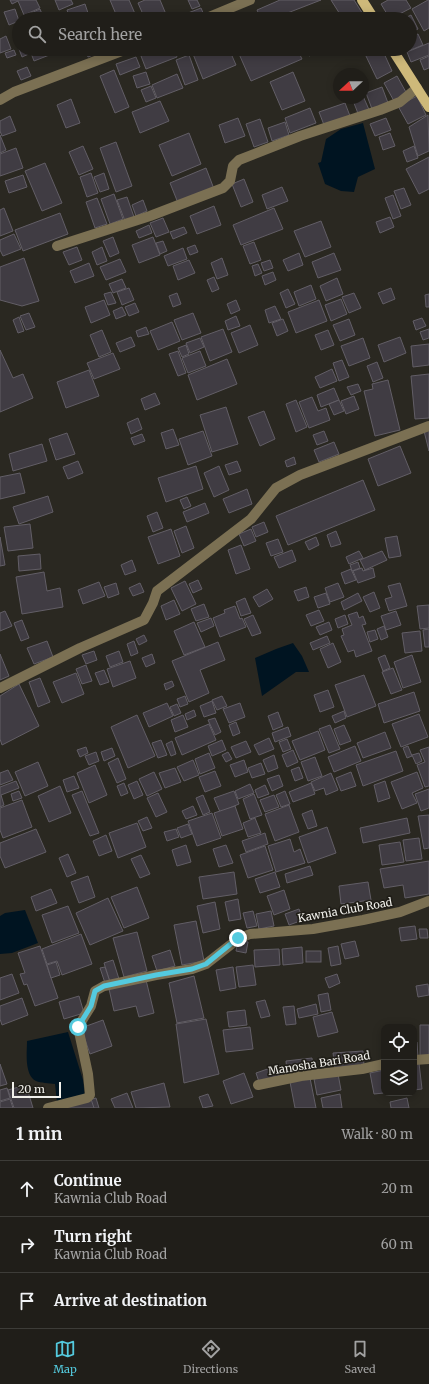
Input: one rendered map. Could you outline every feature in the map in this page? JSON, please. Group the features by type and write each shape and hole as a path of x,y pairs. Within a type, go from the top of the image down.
{"main road":[{"path":"362,0 370,12"},
{"path":"396,56 429,107"}],"street":[{"path":"221,12 250,0"},
{"path":"0,100 14,92 109,56"},
{"path":"57,246 150,216 223,188 230,181 233,166 239,160 300,136 393,105 400,102 417,88"},
{"path":"0,688 80,648 144,620 153,603 157,591 251,519 276,488 300,475 429,426"},
{"name":"Kawnia Club Road","path":"48,1108 87,1098 90,1095 88,1074 78,1027 91,1006 95,991 104,986 192,969 206,964 238,938 250,934 313,929 364,920 400,912 429,901"},
{"path":"417,1060 429,1059"},
{"name":"Manosha Bari Road","path":"258,1085 301,1076 362,1069 381,1065"}],"water":[{"path":"363,123 375,169 358,177 354,192 341,191 325,184 318,163 321,162 326,139 341,129"},
{"path":"293,643 302,656 309,672 296,672 262,696 255,658"},
{"path":"25,910 38,943 12,953 0,954 0,916 5,913"},
{"path":"68,1032 83,1080 85,1097 57,1103 55,1084 36,1081 30,1074 27,1062 27,1041"}],"building":[{"path":"10,0 36,0 40,8 31,12 23,12 18,1 12,4"},
{"path":"55,0 71,0 73,4 59,10"},
{"path":"110,0 129,0 134,12 115,12"},
{"path":"145,0 160,0 165,12 142,12 138,3"},
{"path":"188,0 197,0 200,6 192,9"},
{"path":"280,0 321,0 290,12 258,12 257,10"},
{"path":"331,0 354,0 362,12 339,12"},
{"path":"388,0 406,0 411,8 403,12 386,12 381,4"},
{"path":"429,0 429,28 424,31 417,18 417,12 414,12 412,9"},
{"path":"85,4 88,12 68,12 67,10"},
{"path":"201,8 203,12 191,12"},
{"path":"15,9 16,12 12,12 12,24 9,25 4,12"},
{"path":"40,9 41,12 33,12"},
{"path":"417,34 423,45 417,47"},
{"path":"6,36 11,49 0,53 0,39"},
{"path":"429,43 429,55 411,62 409,56 417,56 417,48"},
{"path":"12,51 13,56 7,58 5,53"},
{"path":"32,56 47,56 34,61"},
{"path":"141,56 177,56 177,57 146,69"},
{"path":"189,56 198,80 185,85 176,60"},
{"path":"194,56 232,56 236,65 203,79"},
{"path":"240,56 300,56 302,59 251,81"},
{"path":"366,56 385,56 392,71 377,79"},
{"path":"429,56 429,68 424,70 420,60"},
{"path":"136,57 140,67 120,75 116,64"},
{"path":"27,67 31,76 21,80 17,71"},
{"path":"114,70 129,107 115,113 100,76"},
{"path":"146,72 150,84 137,88 133,76"},
{"path":"293,72 305,101 282,110 270,82"},
{"path":"177,74 183,88 157,98 152,85"},
{"path":"397,76 407,94 394,101 384,83"},
{"path":"151,86 156,98 146,102 141,90"},
{"path":"382,87 388,103 372,109 369,101 369,92"},
{"path":"417,96 426,115 408,124 398,106"},
{"path":"71,99 80,123 66,128 57,105"},
{"path":"160,101 169,121 140,133 132,112"},
{"path":"345,104 350,116 324,125 319,112"},
{"path":"354,104 366,104 370,112 359,116"},
{"path":"310,108 316,123 290,133 285,118"},
{"path":"428,115 429,151 418,156 409,127"},
{"path":"10,116 16,131 2,136 0,131 0,121"},
{"path":"238,118 245,136 225,143 219,125"},
{"path":"386,118 391,130 375,136 370,124"},
{"path":"260,119 268,142 254,147 246,124"},
{"path":"285,122 289,135 272,141 268,128"},
{"path":"189,133 201,164 172,176 159,145"},
{"path":"390,133 395,146 383,150 379,137"},
{"path":"0,135 6,150 0,153"},
{"path":"116,142 132,186 116,192 100,148"},
{"path":"83,146 93,169 79,175 69,152"},
{"path":"414,146 418,158 407,162 403,151"},
{"path":"16,148 23,168 0,176 0,154"},
{"path":"429,157 429,189 419,194 406,169"},
{"path":"45,163 62,203 42,211 25,171"},
{"path":"206,168 214,189 178,203 170,183"},
{"path":"91,173 98,193 87,197 80,177"},
{"path":"104,173 109,189 100,192 94,177"},
{"path":"23,175 27,187 9,193 5,181"},
{"path":"244,179 253,202 241,207 232,184"},
{"path":"282,187 288,201 267,209 262,195"},
{"path":"404,188 411,205 401,209 394,191"},
{"path":"114,194 123,219 110,224 101,199"},
{"path":"393,195 401,216 393,219 385,198"},
{"path":"127,197 134,217 125,221 117,200"},
{"path":"97,198 107,224 95,228 86,202"},
{"path":"143,200 147,211 136,216 132,205"},
{"path":"214,206 221,225 197,234 190,216"},
{"path":"4,208 13,231 0,236 0,210"},
{"path":"274,208 283,229 241,245 233,225"},
{"path":"60,213 68,234 23,251 15,230"},
{"path":"390,217 394,227 380,233 376,222"},
{"path":"163,218 169,232 156,237 150,223"},
{"path":"321,221 331,247 305,257 294,231"},
{"path":"149,225 152,233 139,238 136,231"},
{"path":"184,227 187,233 173,239 170,232"},
{"path":"14,234 21,249 3,256 0,250 0,240"},
{"path":"113,237 119,253 110,257 103,241"},
{"path":"153,237 160,255 139,263 132,245"},
{"path":"163,241 167,251 160,254 156,243"},
{"path":"254,242 261,260 250,264 243,246"},
{"path":"195,245 198,252 190,255 187,248"},
{"path":"77,247 82,260 69,265 63,252"},
{"path":"102,247 107,261 97,265 92,252"},
{"path":"183,248 187,259 168,266 164,256"},
{"path":"299,253 303,265 288,271 283,260"},
{"path":"334,253 341,270 318,278 312,262"},
{"path":"24,258 39,301 22,306 0,300 0,267"},
{"path":"222,258 228,275 217,279 211,263"},
{"path":"120,259 126,272 106,280 100,267"},
{"path":"189,260 195,273 178,280 173,266"},
{"path":"270,260 273,268 264,271 261,263"},
{"path":"89,263 94,276 75,283 70,271"},
{"path":"258,264 262,273 255,276 252,266"},
{"path":"273,272 276,280 265,285 262,276"},
{"path":"214,277 219,289 212,292 207,280"},
{"path":"337,278 343,294 326,301 320,286"},
{"path":"122,279 126,288 113,293 109,284"},
{"path":"311,285 316,299 299,306 294,292"},
{"path":"129,288 134,300 122,305 117,292"},
{"path":"391,288 395,299 383,304 378,293"},
{"path":"288,289 295,304 286,308 280,293"},
{"path":"111,292 116,303 108,305 104,294"},
{"path":"177,293 181,304 173,307 169,296"},
{"path":"354,293 361,308 349,313 342,297"},
{"path":"429,294 429,307 426,307 425,295"},
{"path":"341,299 347,314 331,321 325,305"},
{"path":"104,300 110,315 91,323 85,307"},
{"path":"236,300 240,310 231,314 227,304"},
{"path":"319,300 327,321 296,333 288,312"},
{"path":"135,303 139,312 129,316 125,307"},
{"path":"275,306 281,319 269,323 265,310"},
{"path":"122,307 126,315 116,319 113,311"},
{"path":"29,313 35,327 26,330 20,316"},
{"path":"193,313 201,333 182,340 174,320"},
{"path":"236,316 240,326 228,330 225,321"},
{"path":"19,317 24,331 18,333 13,320"},
{"path":"422,318 426,326 416,330 413,321"},
{"path":"283,319 288,331 277,336 272,323"},
{"path":"349,319 355,335 340,341 333,325"},
{"path":"172,322 180,341 158,350 150,331"},
{"path":"250,325 258,345 239,353 231,333"},
{"path":"146,327 149,334 138,337 136,331"},
{"path":"223,329 232,352 210,361 201,337"},
{"path":"429,329 429,338 423,340 420,332"},
{"path":"102,330 111,352 99,357 90,335"},
{"path":"328,330 334,345 321,350 315,335"},
{"path":"131,337 135,346 120,352 116,343"},
{"path":"400,337 406,353 384,362 378,345"},
{"path":"200,338 204,347 190,353 186,343"},
{"path":"363,338 370,358 349,366 341,346"},
{"path":"429,344 429,365 413,367 411,346"},
{"path":"186,345 189,354 182,357 178,348"},
{"path":"0,350 13,378 23,374 33,398 0,412"},
{"path":"178,351 186,373 178,376 169,354"},
{"path":"200,351 206,366 188,373 182,358"},
{"path":"113,353 120,369 94,379 87,363"},
{"path":"227,359 237,384 197,400 188,375"},
{"path":"342,360 349,377 339,381 333,363"},
{"path":"377,362 383,378 373,382 367,366"},
{"path":"332,369 337,381 320,388 315,377"},
{"path":"89,370 99,396 66,408 57,382"},
{"path":"429,374 429,418 415,419 411,376"},
{"path":"388,380 400,430 375,436 364,391 373,389 372,384"},
{"path":"358,384 361,391 351,395 347,387"},
{"path":"334,388 339,400 321,407 317,395"},
{"path":"155,393 160,404 145,410 141,399"},
{"path":"354,396 359,409 346,414 341,401"},
{"path":"312,397 318,411 326,408 330,420 309,428 299,402"},
{"path":"296,400 307,427 296,432 286,404"},
{"path":"339,400 344,411 334,415 329,404"},
{"path":"226,407 238,444 212,452 200,415"},
{"path":"264,411 275,439 260,446 248,417"},
{"path":"138,418 142,429 131,434 127,423"},
{"path":"173,429 179,445 166,449 161,433"},
{"path":"429,430 429,451 424,431"},
{"path":"203,431 212,456 188,465 179,439"},
{"path":"324,431 328,441 317,445 313,435"},
{"path":"67,433 75,454 56,460 49,439"},
{"path":"142,434 145,441 134,445 131,438"},
{"path":"334,442 339,454 319,462 314,450"},
{"path":"42,444 47,461 13,471 9,454"},
{"path":"400,446 411,473 378,486 368,459"},
{"path":"294,457 296,464 287,467 285,461"},
{"path":"78,461 83,473 68,479 63,467"},
{"path":"237,461 241,471 229,475 225,465"},
{"path":"196,466 203,489 166,502 158,478"},
{"path":"219,466 229,490 214,497 204,473"},
{"path":"20,473 25,493 0,499 0,477"},
{"path":"363,480 375,510 288,545 276,516"},
{"path":"247,489 252,504 229,513 223,499"},
{"path":"48,496 53,512 19,524 13,507"},
{"path":"187,497 191,506 184,509 180,500"},
{"path":"205,503 209,513 187,522 183,512"},
{"path":"157,512 163,528 153,532 147,516"},
{"path":"264,522 268,532 256,537 252,527"},
{"path":"30,524 33,548 8,551 4,527"},
{"path":"186,526 194,548 182,553 174,531"},
{"path":"171,529 180,556 158,564 148,537"},
{"path":"251,529 256,541 244,546 239,534"},
{"path":"336,531 341,544 331,547 327,535"},
{"path":"397,536 401,556 389,558 385,538"},
{"path":"0,537 5,565 0,566"},
{"path":"316,537 319,545 309,550 305,542"},
{"path":"278,539 283,552 271,556 266,543"},
{"path":"241,545 250,569 236,574 228,550"},
{"path":"292,550 296,561 279,568 274,557"},
{"path":"359,551 363,558 349,564 346,557"},
{"path":"382,551 387,560 365,570 360,560"},
{"path":"40,554 41,569 19,571 18,556"},
{"path":"132,560 136,571 125,575 121,565"},
{"path":"358,562 360,568 352,571 350,565"},
{"path":"362,568 363,571 373,568 375,577 358,583 353,571"},
{"path":"351,569 356,580 345,584 341,573"},
{"path":"44,572 47,591 60,588 63,607 22,614 16,577"},
{"path":"198,580 202,589 193,593 189,584"},
{"path":"185,581 196,604 182,611 171,588"},
{"path":"99,582 105,596 83,604 78,590"},
{"path":"116,583 119,594 108,598 104,587"},
{"path":"140,583 144,592 133,596 129,588"},
{"path":"338,583 344,597 330,602 325,588"},
{"path":"400,583 407,606 389,611 385,599 392,597 388,586"},
{"path":"306,587 309,597 298,601 294,591"},
{"path":"267,589 273,599 259,607 253,597"},
{"path":"374,592 380,608 370,612 363,597"},
{"path":"326,593 330,604 318,608 314,597"},
{"path":"358,593 362,601 344,610 341,602"},
{"path":"245,598 251,613 241,616 236,602"},
{"path":"174,600 180,614 166,620 161,606"},
{"path":"204,604 209,617 196,621 191,609"},
{"path":"429,605 429,628 420,629 417,606"},
{"path":"235,606 240,619 242,618 246,627 220,637 213,618 225,613 224,610"},
{"path":"319,610 324,621 311,626 306,615"},
{"path":"5,611 12,626 0,631 0,613"},
{"path":"396,611 401,625 386,630 381,616"},
{"path":"357,612 359,618 363,616 366,624 362,625 372,651 356,657 354,650 348,652 341,636 344,635 342,629 352,625 348,615"},
{"path":"253,615 261,633 252,636 244,619"},
{"path":"345,615 348,624 338,628 335,619"},
{"path":"211,618 214,626 201,632 197,623"},
{"path":"22,620 29,638 21,641 14,623"},
{"path":"194,622 205,647 184,655 174,631"},
{"path":"329,622 332,630 320,635 316,627"},
{"path":"384,626 388,637 381,640 377,629"},
{"path":"429,629 429,647 425,647 423,630"},
{"path":"375,630 378,639 370,642 367,632"},
{"path":"420,631 422,651 405,653 402,633"},
{"path":"144,635 147,641 139,645 136,639"},
{"path":"327,636 330,643 313,650 310,643"},
{"path":"47,641 53,657 34,664 27,648"},
{"path":"134,641 138,653 131,656 127,644"},
{"path":"218,642 225,660 200,670 209,693 189,702 172,661"},
{"path":"333,643 341,662 328,668 320,649"},
{"path":"94,651 97,660 86,664 82,655"},
{"path":"119,651 123,662 110,667 106,656"},
{"path":"0,654 9,676 0,680"},
{"path":"152,654 155,663 146,667 142,658"},
{"path":"385,655 390,668 383,671 378,658"},
{"path":"412,655 421,682 403,688 394,662"},
{"path":"130,661 136,678 113,687 107,669"},
{"path":"86,665 92,681 82,684 76,669"},
{"path":"393,668 402,690 391,694 382,672"},
{"path":"104,670 109,682 100,685 95,673"},
{"path":"76,673 84,694 62,703 53,682"},
{"path":"364,675 376,706 347,717 335,685"},
{"path":"40,678 50,702 38,707 29,682"},
{"path":"172,681 174,686 166,690 164,684"},
{"path":"19,684 39,726 2,745 0,739 0,696"},
{"path":"328,690 334,707 320,712 314,695"},
{"path":"414,692 420,711 384,723 378,704"},
{"path":"185,696 188,704 180,707 177,699"},
{"path":"222,696 227,706 217,710 212,700"},
{"path":"212,701 216,713 204,717 200,706"},
{"path":"167,703 173,716 149,727 143,713"},
{"path":"240,703 245,717 229,723 223,709"},
{"path":"177,704 181,713 174,716 170,707"},
{"path":"194,710 196,716 187,720 185,714"},
{"path":"344,711 346,718 335,723 332,716"},
{"path":"278,712 283,726 273,730 268,716"},
{"path":"419,714 428,737 401,747 392,724"},
{"path":"137,715 155,756 128,768 111,727"},
{"path":"183,715 188,727 175,732 171,720"},
{"path":"215,718 221,732 215,735 208,720"},
{"path":"236,722 240,733 233,736 229,725"},
{"path":"209,724 216,740 182,755 175,738"},
{"path":"330,725 340,749 329,753 319,729"},
{"path":"344,725 351,741 340,745 334,729"},
{"path":"288,727 291,736 275,742 272,733"},
{"path":"318,731 325,750 300,760 292,741"},
{"path":"385,732 391,748 363,758 357,743"},
{"path":"269,738 274,749 259,755 254,745"},
{"path":"287,739 291,749 283,752 279,742"},
{"path":"161,740 167,755 158,758 152,743"},
{"path":"222,740 226,750 212,756 208,746"},
{"path":"172,741 176,754 171,756 166,744"},
{"path":"246,741 251,752 236,758 231,747"},
{"path":"355,746 361,761 334,772 328,757"},
{"path":"408,746 412,756 407,758 403,748"},
{"path":"86,747 88,753 80,757 77,750"},
{"path":"429,747 429,786 425,787 417,765 425,762 420,750"},
{"path":"112,748 115,756 104,761 101,752"},
{"path":"293,750 298,762 287,767 282,755"},
{"path":"396,751 403,771 363,786 356,765"},
{"path":"96,752 99,761 89,765 85,756"},
{"path":"228,752 232,759 226,762 222,755"},
{"path":"209,753 215,768 200,774 195,759"},
{"path":"419,753 422,761 416,764 412,755"},
{"path":"274,755 278,768 268,772 263,760"},
{"path":"315,757 322,776 308,781 301,762"},
{"path":"118,758 126,779 117,783 108,763"},
{"path":"193,760 199,775 184,781 177,767"},
{"path":"244,760 248,772 235,777 230,765"},
{"path":"38,762 48,786 25,796 15,772"},
{"path":"261,763 265,774 252,778 248,768"},
{"path":"95,765 107,795 89,803 77,773"},
{"path":"299,767 303,778 295,781 291,770"},
{"path":"175,768 181,782 165,788 159,773"},
{"path":"8,770 13,780 0,785 0,773"},
{"path":"215,771 221,786 205,792 199,777"},
{"path":"154,772 162,789 147,796 139,779"},
{"path":"351,772 356,786 341,791 336,778"},
{"path":"417,772 423,788 412,793 417,803 402,809 391,782"},
{"path":"331,773 338,790 326,795 324,788 315,791 311,782"},
{"path":"279,775 283,786 272,791 267,779"},
{"path":"74,776 79,788 67,792 63,780"},
{"path":"16,781 19,788 1,795 4,805 0,807 0,787"},
{"path":"137,781 143,795 134,799 128,785"},
{"path":"385,781 390,798 378,802 374,785"},
{"path":"124,783 128,793 121,796 117,786"},
{"path":"311,783 315,794 293,802 289,792"},
{"path":"250,784 254,793 238,799 235,791"},
{"path":"265,785 269,794 258,798 255,790"},
{"path":"60,786 71,813 49,822 38,796"},
{"path":"429,789 429,808 421,811 415,794"},
{"path":"19,791 22,798 13,801 11,794"},
{"path":"82,791 99,833 90,836 72,795"},
{"path":"234,791 239,804 220,812 214,798"},
{"path":"285,791 290,804 281,807 276,795"},
{"path":"158,793 167,812 156,817 147,798"},
{"path":"254,794 262,815 250,819 243,799"},
{"path":"203,795 210,812 203,815 196,798"},
{"path":"274,795 279,807 265,812 260,800"},
{"path":"22,800 32,827 3,838 0,830 0,808"},
{"path":"289,805 299,832 275,841 265,814"},
{"path":"193,806 197,815 186,819 182,811"},
{"path":"235,806 243,829 222,836 214,813"},
{"path":"312,810 317,826 308,829 302,814"},
{"path":"212,813 221,838 197,846 188,821"},
{"path":"429,815 429,848 424,849 418,816"},
{"path":"147,817 152,828 143,831 138,821"},
{"path":"255,818 261,833 248,837 243,823"},
{"path":"407,818 410,833 363,843 360,828"},
{"path":"137,823 146,847 118,858 109,833"},
{"path":"188,824 192,834 181,838 177,828"},
{"path":"327,827 336,853 308,863 299,837"},
{"path":"36,829 46,852 5,868 0,856 0,843"},
{"path":"176,829 179,837 167,841 164,832"},
{"path":"265,833 268,844 246,852 242,841"},
{"path":"106,835 112,851 99,856 93,841"},
{"path":"419,838 422,859 406,861 403,840"},
{"path":"290,839 294,852 300,849 305,863 276,872 268,846"},
{"path":"400,842 404,862 382,865 379,845"},
{"path":"186,845 191,862 177,866 172,850"},
{"path":"226,845 233,863 219,867 213,849"},
{"path":"265,846 273,870 248,878 240,855"},
{"path":"68,854 76,873 67,877 59,858"},
{"path":"141,855 150,874 140,878 131,859"},
{"path":"429,861 429,894 405,898 403,885 384,888 380,869"},
{"path":"310,866 313,875 287,883 285,874"},
{"path":"234,872 237,894 203,899 199,877"},
{"path":"275,872 280,887 260,893 255,879"},
{"path":"88,876 95,897 79,903 71,882"},
{"path":"368,882 371,900 341,904 339,886"},
{"path":"137,887 149,918 124,928 111,897"},
{"path":"51,889 57,903 36,911 31,897"},
{"path":"284,890 290,909 274,915 267,896"},
{"path":"108,898 123,931 90,945 76,913"},
{"path":"238,899 241,919 229,921 225,902"},
{"path":"215,902 220,929 203,933 197,906"},
{"path":"68,906 79,933 52,943 42,915"},
{"path":"299,909 303,920 289,925 285,914"},
{"path":"253,911 257,926 247,928 243,913"},
{"path":"271,911 274,926 259,929 256,914"},
{"path":"196,921 204,961 182,965 174,925"},
{"path":"415,926 417,939 401,941 399,928"},
{"path":"419,929 427,929 428,938 420,938"},
{"path":"137,932 147,971 124,977 113,938"},
{"path":"81,934 92,964 62,975 57,961 47,964 42,949"},
{"path":"238,940 248,942 246,953 236,951"},
{"path":"355,941 359,956 345,959 341,944"},
{"path":"40,946 58,998 35,1006 27,984 24,985 20,974 25,973 18,953"},
{"path":"338,946 341,964 331,966 328,948"},
{"path":"302,947 303,963 283,965 282,949"},
{"path":"279,949 280,965 255,967 254,950"},
{"path":"170,950 175,966 157,971 152,956"},
{"path":"306,951 321,951 321,962 306,962"},
{"path":"113,960 119,979 110,982 104,963"},
{"path":"56,962 60,975 51,978 47,965"},
{"path":"253,965 256,985 239,987 236,967"},
{"path":"105,967 110,982 105,983 100,968"},
{"path":"233,967 236,988 220,991 216,970"},
{"path":"12,974 19,993 0,1000 0,978"},
{"path":"337,974 340,983 329,988 325,978"},
{"path":"194,976 204,1018 177,1023 169,983"},
{"path":"146,980 154,1013 139,1017 136,1006 114,1011 109,989"},
{"path":"428,984 429,995 418,997 416,986"},
{"path":"328,993 331,1010 321,1012 318,995"},
{"path":"79,996 84,1013 64,1019 59,1002"},
{"path":"22,998 28,1015 2,1025 0,1019 0,1006"},
{"path":"265,1000 270,1016 261,1018 256,1002"},
{"path":"316,1004 318,1014 299,1018 297,1009"},
{"path":"294,1006 296,1024 286,1025 283,1007"},
{"path":"245,1010 247,1025 229,1027 227,1012"},
{"path":"332,1012 338,1032 318,1037 313,1017"},
{"path":"206,1019 219,1074 184,1083 176,1024"},
{"path":"103,1020 112,1046 90,1054 81,1028"},
{"path":"420,1025 429,1025 429,1057 420,1056"},
{"path":"250,1027 253,1049 226,1052 223,1030"},
{"path":"363,1051 364,1066 335,1068 333,1053"},
{"path":"312,1058 313,1070 287,1072 286,1061"},
{"path":"417,1063 419,1063 422,1089 417,1090"},
{"path":"0,1064 7,1084 0,1086"},
{"path":"279,1065 283,1074 259,1082 256,1073"},
{"path":"381,1071 381,1093 374,1094 370,1073"},
{"path":"244,1073 253,1097 231,1104 223,1081"},
{"path":"338,1074 341,1090 317,1095 314,1079"},
{"path":"310,1078 316,1108 295,1108 290,1082"},
{"path":"164,1083 170,1107 136,1108 131,1092"},
{"path":"26,1085 33,1108 14,1108 8,1090"},
{"path":"7,1088 10,1098 0,1101 0,1090"},
{"path":"127,1093 133,1108 115,1108 111,1099"},
{"path":"208,1094 213,1106 203,1108 199,1097"},
{"path":"340,1094 342,1108 323,1108 321,1098"},
{"path":"96,1098 99,1108 57,1108"},
{"path":"407,1098 409,1108 391,1108 390,1102"},
{"path":"10,1099 13,1108 0,1108 0,1102"},
{"path":"91,1099 94,1108 63,1108"}],"route":[{"path":"78,1027 91,1006 95,991 104,986 192,969 206,964 238,938"}]}
